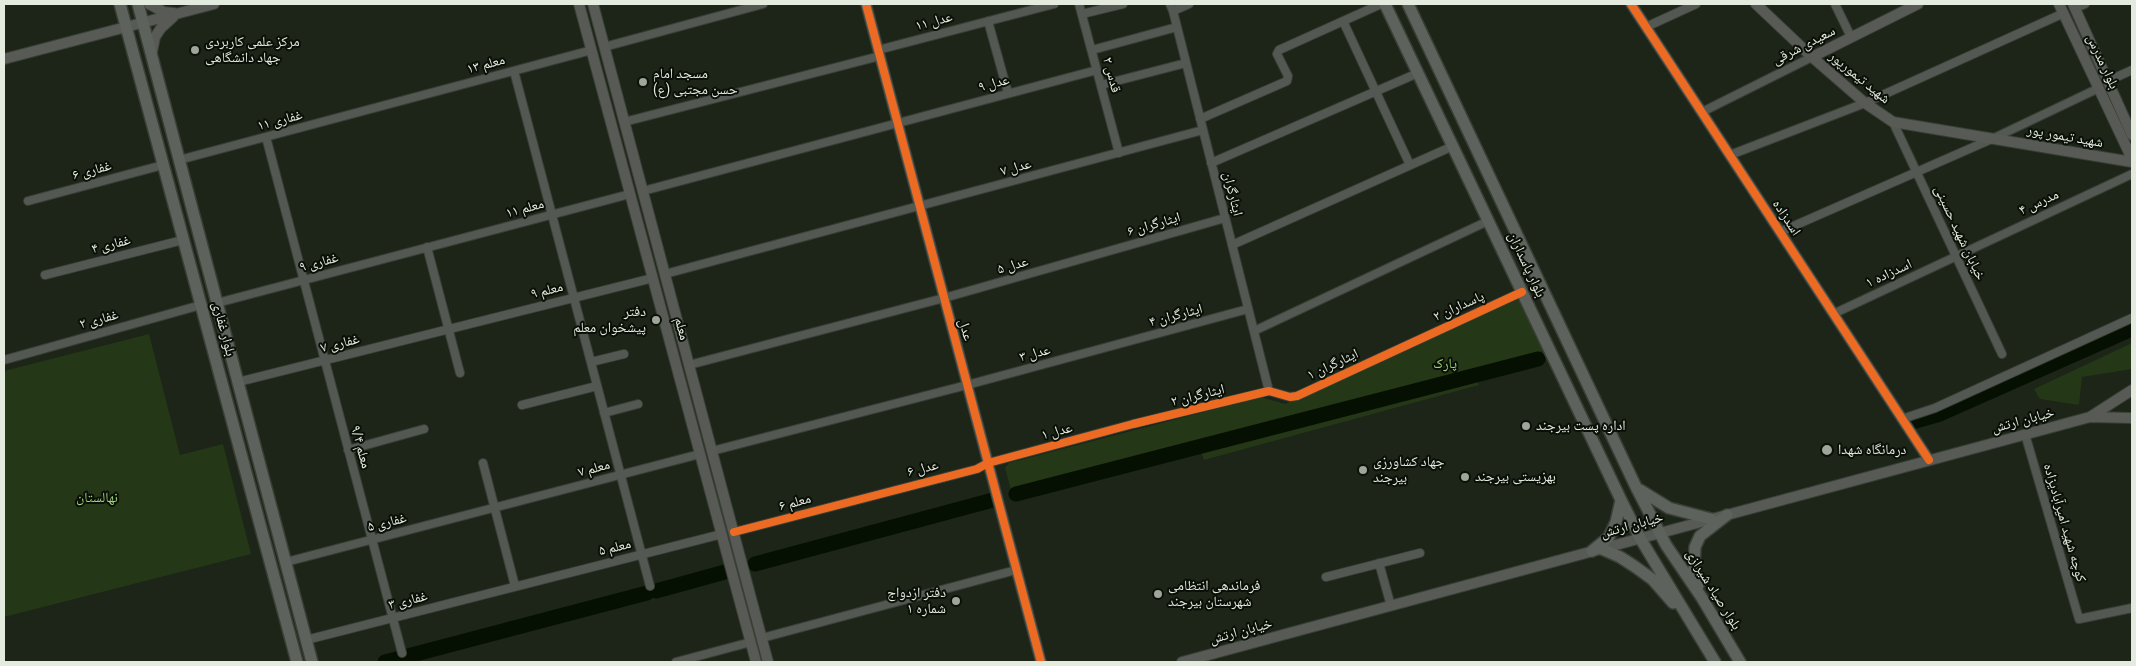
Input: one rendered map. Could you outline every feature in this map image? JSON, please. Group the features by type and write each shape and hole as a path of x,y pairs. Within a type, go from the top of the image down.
{"main road":[{"name":"بلوار غفاری","path":"120,4 297,662"},
{"name":"بلوار غفاری","path":"138,4 312,662"},
{"name":"بلوار پاسداران","path":"1385,4 1640,538"},
{"name":"بلوار پاسداران","path":"1408,4 1636,487 1660,533"},
{"path":"1636,487 1669,508 1712,519"},
{"path":"1621,500 1616,522 1609,536 1597,550 1620,557 1652,579 1693,626"},
{"path":"1702,598 1694,569 1694,547 1700,536 1727,515"},
{"name":"بلوار صیاد شیرازی","path":"1660,533 1740,662"},
{"path":"1640,538 1715,662"}],"street":[{"path":"149,4 164,12 182,12"},
{"path":"4,60 214,4"},
{"name":"معلم","path":"579,4 756,662"},
{"name":"معلم","path":"593,4 768,662"},
{"path":"604,47 763,4"},
{"name":"عدل","path":"866,4 1041,662"},
{"name":"عدل ۱۱","path":"624,122 754,88 1054,4"},
{"name":"قدس ۲","path":"1079,4 1119,153"},
{"path":"1082,14 1123,4"},
{"path":"1171,7 1188,4"},
{"path":"1200,120 1287,81 1288,79 1277,51 1381,4"},
{"name":"اسدزاده","path":"1631,4 1929,460"},
{"path":"1646,27 1696,4"},
{"name":"شهید تیمورپور","path":"1756,4 1812,57 1865,102 1893,122 1994,138"},
{"path":"1835,4 1851,37"},
{"name":"سعیدی شرقی","path":"1702,112 1918,4"},
{"name":"بلوار مدرس","path":"2078,5 2132,135"},
{"name":"ایثارگران","path":"1171,7 1269,391"},
{"path":"1730,155 1865,102 1972,54 2062,8"},
{"name":"بلوار مدرس","path":"2062,8 2132,161"},
{"path":"152,58 152,46 161,28 169,20 182,12"},
{"path":"988,21 1008,93"},
{"path":"1343,21 1410,165"},
{"path":"1092,50 1177,27"},
{"name":"معلم ۱۳","path":"387,105 592,50"},
{"path":"1101,86 1186,63"},
{"name":"عدل ۹","path":"643,191 1097,70"},
{"path":"2108,81 2132,70"},
{"path":"514,71 650,586"},
{"path":"1211,163 1418,73"},
{"path":"1780,232 1994,138 2099,88"},
{"name":"غفاری ۱۱","path":"179,160 387,105"},
{"name":"خیابان شهید حسینی","path":"1893,122 2002,354"},
{"name":"عدل ۷","path":"665,274 1203,130"},
{"name":"معلم ۹/۴","path":"266,137 402,653"},
{"name":"شهید تیمور پور","path":"1994,138 2132,161"},
{"path":"1232,245 1453,146"},
{"name":"غفاری ۶","path":"28,201 163,165"},
{"name":"مدرس ۴","path":"1956,256 2132,174"},
{"name":"معلم ۱۱","path":"427,247 630,194"},
{"name":"ایثارگران ۶","path":"1089,257 1225,218"},
{"path":"1254,330 1488,221"},
{"name":"غفاری ۴","path":"45,275 184,240"},
{"path":"427,247 460,373"},
{"name":"غفاری ۹","path":"217,304 427,247"},
{"name":"اسدزاده ۱","path":"1834,314 1956,256"},
{"name":"عدل ۵","path":"689,365 944,298 1089,257"},
{"name":"معلم ۹","path":"447,329 653,278"},
{"name":"پاسداران ۲","path":"1407,345 1522,292"},
{"name":"غفاری ۲","path":"4,360 201,305"},
{"name":"ایثارگران ۴","path":"1110,347 1248,309"},
{"path":"1902,419 1935,408 2132,318"},
{"name":"غفاری ۷","path":"238,382 447,329"},
{"name":"ایثارگران ۱","path":"1269,391 1290,397 1296,396 1407,345"},
{"name":"عدل ۳","path":"712,451 1110,347"},
{"path":"591,362 624,354"},
{"path":"522,405 597,386"},
{"path":"2090,417 2132,390"},
{"name":"ایثارگران ۲","path":"1133,424 1269,391"},
{"path":"604,414 638,404"},
{"path":"2090,417 2132,418"},
{"name":"خیابان ارتش","path":"1184,662 2090,417"},
{"name":"عدل ۱","path":"988,463 1133,424"},
{"path":"348,450 424,429"},
{"name":"کوچه شهید امیرآبادیزاده","path":"2025,434 2079,619 2132,608"},
{"name":"معلم ۷","path":"494,508 700,454"},
{"path":"483,463 515,586"},
{"name":"عدل ۶","path":"863,498 977,469 988,463"},
{"name":"معلم ۶","path":"734,532 863,498"},
{"name":"غفاری ۵","path":"286,562 494,508"},
{"name":"معلم ۵","path":"515,586 722,534"},
{"path":"1326,578 1420,553"},
{"path":"1378,563 1390,606"},
{"path":"762,638 1016,570"},
{"name":"غفاری ۳","path":"306,640 515,586"},
{"path":"676,662 750,642"}],"green space":[{"name":"پارک","path":"1518,299 1544,351 1474,370 1479,385 1204,460 1201,452 1013,497 1005,468 1009,463 1261,397 1285,404"},
{"name":"نهالستان","path":"149,334 180,455 223,444 251,554 4,617 4,371"},
{"path":"2132,343 2132,369 2082,377 2079,405 2040,399 2034,389"}],"waterway":[{"path":"1916,421 1940,414 2132,329"},
{"path":"1016,494 1538,359"},
{"path":"755,564 993,500"},
{"path":"656,591 725,572"},
{"path":"385,662 647,593"}],"cycle path":[{"path":"866,4 1041,662"},
{"path":"1631,4 1929,460"},
{"path":"734,532 977,469 988,463 1133,424 1269,391 1290,397 1297,396 1522,292"}],"place":[{"name":"مرکز علمی کاربردی جهاد دانشگاهی","path":"195,50"},
{"name":"مسجد امام حسن مجتبی (ع)","path":"643,82"},
{"name":"دفتر پیشخوان معلم","path":"656,320"},
{"name":"اداره پست بیرجند","path":"1526,426"},
{"name":"درمانگاه شهدا","path":"1827,450"},
{"name":"جهاد کشاورزی بیرجند","path":"1363,470"},
{"name":"بهزیستی بیرجند","path":"1465,477"},
{"name":"فرماندهی انتظامی شهرستان بیرجند","path":"1158,594"},
{"name":"دفتر ازدواج شماره ۱","path":"956,601"}]}
